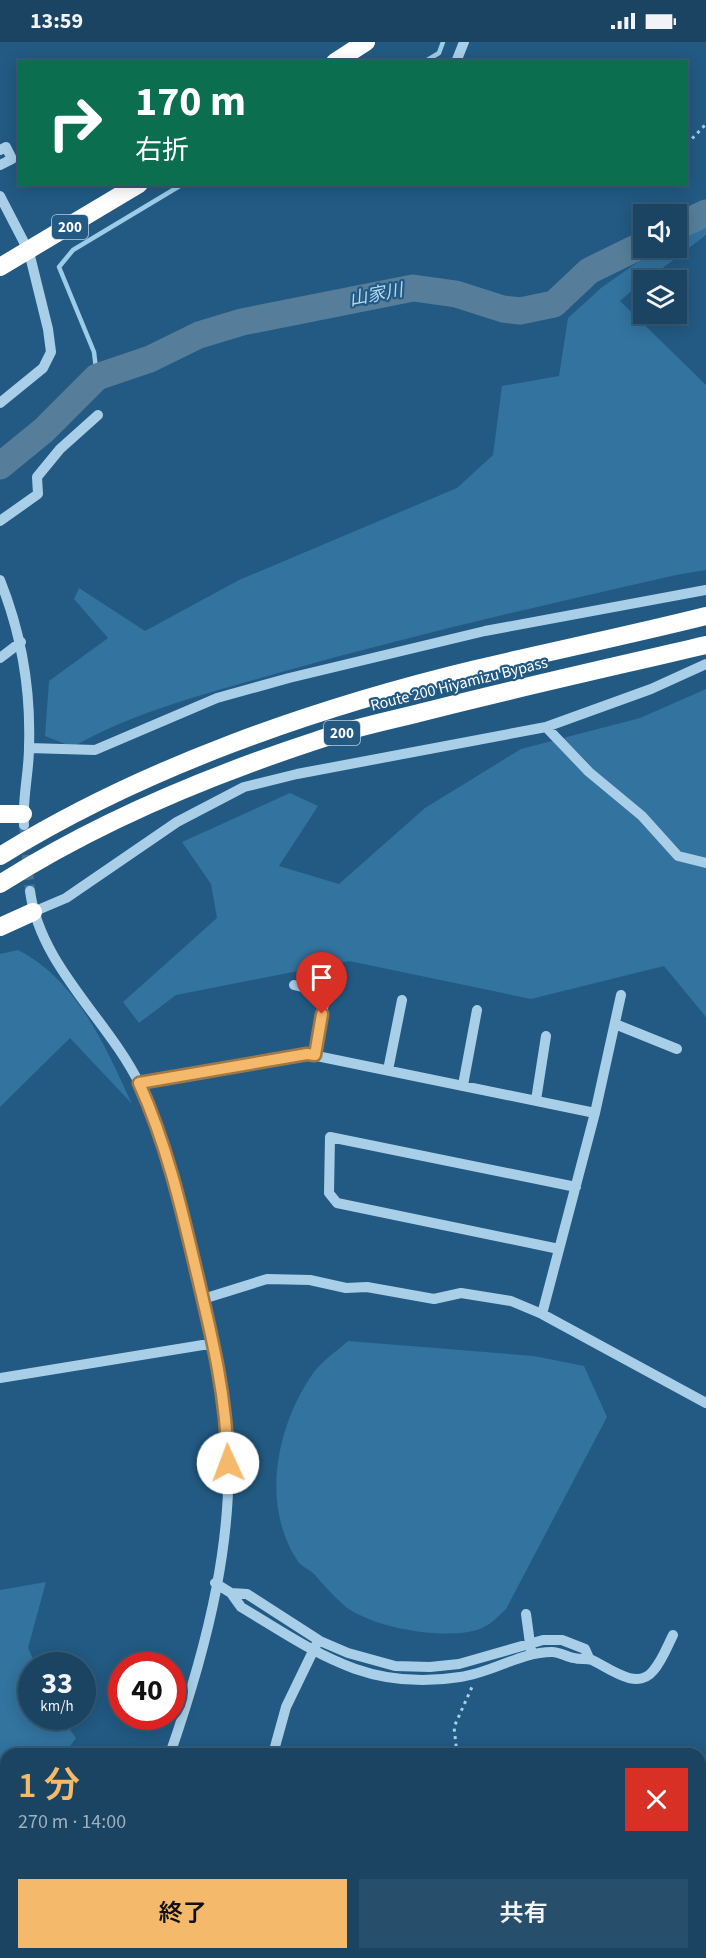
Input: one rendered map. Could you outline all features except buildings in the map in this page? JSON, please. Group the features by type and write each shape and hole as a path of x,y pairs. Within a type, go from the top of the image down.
{"highway":[{"path":"338,60 366,42"},
{"name":"200","path":"0,267 29,252 136,186"},
{"name":"Route 200 Hiyamizu Bypass","path":"0,855 53,823 144,781 309,717 475,669 706,616"},
{"name":"Route 200 Hiyamizu Bypass","path":"0,884 62,846 147,807 231,770 320,739 483,697 706,645"},
{"path":"0,814 24,820"},
{"path":"0,927 33,912"}],"street":[{"path":"457,60 464,42"},
{"path":"0,150 6,147 12,159 0,165"},
{"path":"0,196 29,252 48,329 51,352 43,368 0,403"},
{"path":"0,521 38,494 37,477 60,449 98,415"},
{"path":"0,580 21,642 28,687 29,748 24,820"},
{"path":"29,748 95,750 217,698 289,678 485,631 706,590"},
{"path":"0,657 21,642"},
{"path":"33,912 66,898 177,822 244,787 297,774 546,727 651,689 706,664"},
{"path":"546,727 589,772 642,816 678,856 706,863"},
{"path":"30,891 33,912 59,966 114,1040 139,1083 156,1122 215,1343 226,1419 228,1485 225,1536 215,1583 211,1618 194,1685 172,1748"},
{"path":"294,985 326,993 315,1055"},
{"path":"542,1314 595,1113 621,995"},
{"path":"388,1070 402,1000"},
{"path":"463,1085 477,1010"},
{"path":"615,1024 677,1048"},
{"path":"536,1100 546,1036"},
{"path":"139,1083 307,1054 595,1113"},
{"path":"559,1249 337,1203 329,1193 330,1137 576,1186"},
{"path":"203,1299 267,1279 310,1280 346,1288 367,1287 434,1299 461,1293 511,1301 542,1314 706,1403"},
{"path":"0,1378 215,1343"},
{"path":"215,1583 231,1593 247,1594 354,1670 376,1676 431,1680 475,1674 530,1649 543,1640 562,1640 585,1649 589,1659 634,1679 644,1679 653,1672 673,1635"},
{"path":"526,1614 530,1649"},
{"path":"316,1645 395,1666 430,1667 459,1664 530,1649"},
{"path":"275,1748 286,1707 316,1645"}],"path":[{"path":"688,143 706,124"},
{"path":"456,1748 454,1727 473,1685 475,1674"}],"shaded area":[{"path":"706,219 706,235 687,249 687,229"},
{"path":"644,258 676,258 660,270 633,270 633,290 620,301 633,314 633,324 644,324 706,385 706,570 477,621 278,673 147,713 73,747 45,736 49,681 108,638 74,599 79,588 145,631 239,580 457,488 493,455 502,386 559,376 568,318 601,288"},
{"path":"706,689 706,1017 664,966 531,999 349,961 176,995 139,1023 123,1002 217,918 211,884 182,842 290,793 318,806 279,866 339,884 425,808 521,749 640,718"},
{"path":"18,950 39,963 73,997 100,1038 132,1104 70,1038 0,1107 0,954"},
{"path":"348,1341 534,1356 584,1366 607,1417 506,1609 481,1629 463,1633 428,1633 391,1626 358,1614 346,1607 314,1574 298,1562 286,1538 279,1514 276,1489 283,1439 301,1393 314,1372"},
{"path":"46,1582 28,1648 30,1652 18,1652 18,1730 70,1730 76,1738 69,1748 0,1748 0,1590"}],"waterway":[{"path":"427,60 439,53 443,42"},
{"path":"97,377 94,352 59,267 73,250 180,186"},
{"name":"山家川","path":"687,222 706,213"},
{"name":"山家川","path":"0,466 44,430 97,377 150,359 199,335 242,322 413,288 456,294 503,309 520,311 554,304 589,271 633,249"}],"tunnel":[{"path":"24,825 30,891"}],"route":[{"path":"228,1463 226,1419 215,1343 170,1168 156,1122 139,1083 307,1054 315,1055 322,1014"}]}
